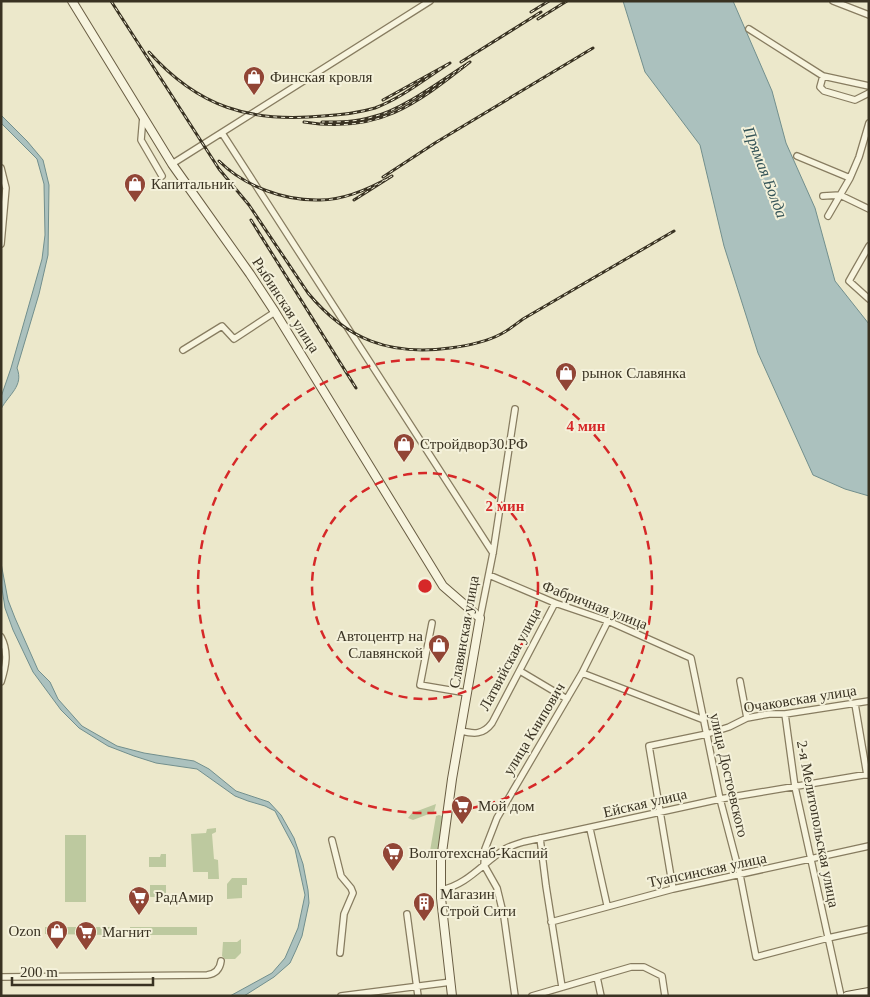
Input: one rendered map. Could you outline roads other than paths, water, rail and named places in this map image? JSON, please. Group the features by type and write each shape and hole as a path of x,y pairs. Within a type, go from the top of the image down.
{"main road":[{"name":"Рыбинская улица","path":"72,1 172,164 275,312 443,586 480,618"},
{"name":"Славянская улица","path":"441,890 441,860 480,618"},
{"path":"441,890 452,996"},
{"path":"847,996 869,992"}],"street":[{"path":"172,164 430,1"},
{"path":"833,1 869,15"},
{"path":"749,29 823,76 869,86"},
{"path":"823,76 820,87 824,91 855,100 869,93"},
{"path":"143,116 141,140 162,176"},
{"path":"828,216 850,178 869,124"},
{"path":"222,133 493,553"},
{"path":"797,156 850,178"},
{"path":"1,168 4,190 1,244"},
{"path":"823,196 840,195 869,209"},
{"path":"869,246 848,281 869,299"},
{"path":"862,257 869,260"},
{"path":"183,350 222,326 234,339 275,312"},
{"name":"Славянская улица","path":"480,618 493,553 515,409"},
{"name":"Фабричная улица","path":"489,576 555,604 608,621 691,658"},
{"name":"Латвийская улица","path":"461,731 467,733 486,731 492,723 555,604"},
{"name":"улица Книпович","path":"484,865 485,849 496,818 582,673 608,621"},
{"path":"432,623 420,685 467,693"},
{"path":"1,637 4,642 6,667 1,682"},
{"name":"улица Достоевского","path":"691,658 720,800 740,875 756,957 828,938"},
{"path":"520,671 567,699"},
{"path":"582,673 704,720"},
{"path":"740,681 747,718"},
{"name":"Очаковская улица","path":"661,812 649,746 707,734 729,727 747,718 854,704 869,700"},
{"path":"854,704 868,774"},
{"name":"2-я Мелитопольская улица","path":"785,714 795,787 841,996"},
{"name":"Ейская улица","path":"441,890 460,883 506,848 540,838 720,800 868,774"},
{"path":"661,812 673,889"},
{"path":"590,828 607,906"},
{"path":"540,838 562,987"},
{"path":"332,840 341,876 353,893 344,914 340,952"},
{"name":"Туапсинская улица","path":"551,922 673,889 869,846"},
{"path":"484,865 494,880 500,896 515,996"},
{"path":"408,914 418,996"},
{"path":"828,938 869,929"},
{"path":"1,976 207,975 216,972 221,961"},
{"path":"532,996 631,967 644,967 662,976 665,996"},
{"path":"597,977 601,996"},
{"path":"341,996 451,982"}],"water":[{"name":"Прямая Болда","path":"623,1 733,1 772,91 786,143 815,208 835,281 869,324 869,496 845,489 813,475 758,353 724,246 700,145 645,72"},
{"path":"1,115 43,160 49,185 48,255 39,294 17,368 19,380 15,390 1,409 1,397 42,259 45,235 44,184 37,159 1,123"},
{"path":"1,563 8,600 38,670 50,682 58,699 82,726 117,746 144,753 194,761 209,769 236,791 269,802 281,815 294,838 303,864 308,890 309,903 302,936 290,963 274,977 244,996 230,996 272,973 285,958 298,928 305,895 295,849 275,811 235,796 197,769 156,763 134,756 108,746 79,728 61,710 33,672 13,630 5,608 1,582"}],"railway":[{"path":"111,1 219,169 249,205 308,293 338,323 371,341 389,347 428,350 463,346 489,339 504,332 674,231"},
{"path":"531,12 549,1"},
{"path":"538,19 567,1"},
{"path":"461,62 541,12"},
{"path":"383,177 435,143 593,48"},
{"path":"149,52 168,71 206,98 227,107 249,113 272,117 297,118 336,115 375,108 404,93 450,63 383,100"},
{"path":"304,122 330,125 353,124 375,120 413,103 470,62 397,108 366,119 322,122"},
{"path":"219,161 252,185 279,195 306,200 348,196 392,176 354,200"},
{"path":"251,220 356,388"}],"place":[{"name":"Финская кровля","path":"254,96"},
{"name":"Капитальник","path":"135,203"},
{"name":"рынок Славянка","path":"566,392"},
{"name":"Стройдвор30.РФ","path":"404,463"},
{"name":"Автоцентр на Славянской","path":"439,664"},
{"name":"Мой дом","path":"462,825"},
{"name":"Волготехснаб-Каспий","path":"393,872"},
{"name":"РадАмир","path":"139,916"},
{"name":"Магазин Строй Сити","path":"424,922"},
{"name":"Ozon","path":"57,950"},
{"name":"Магнит","path":"86,951"}]}
